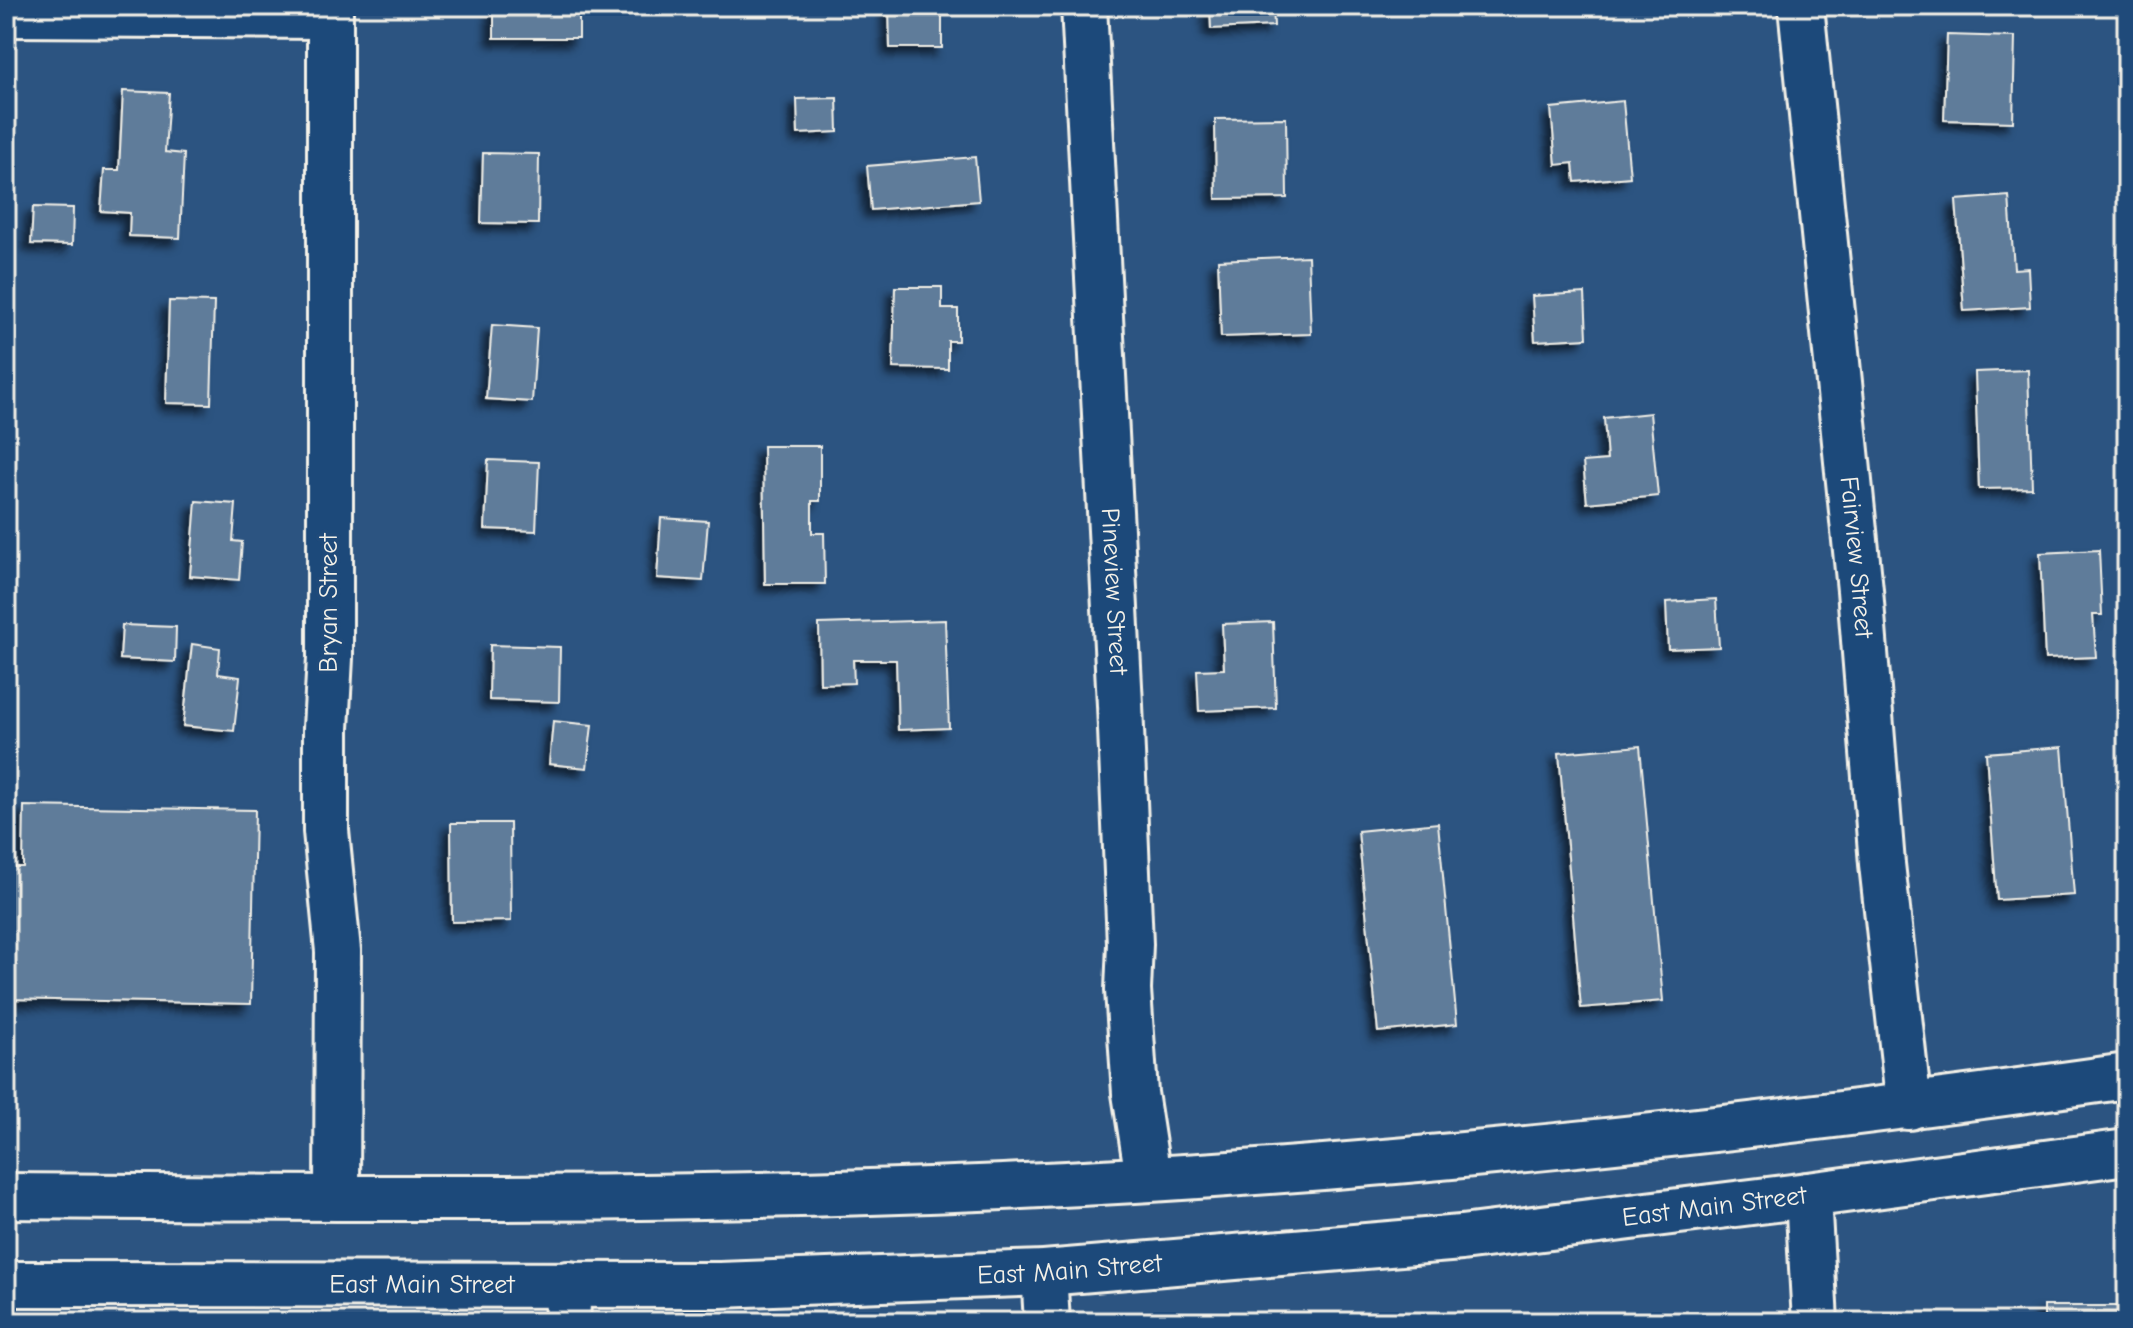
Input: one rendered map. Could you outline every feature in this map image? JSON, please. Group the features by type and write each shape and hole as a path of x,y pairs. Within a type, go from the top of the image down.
{"main road":[{"name":"Pineview Street","path":"1084,6 1120,705 1130,944 1128,990 1135,1093 1148,1177"},
{"name":"Fairview Street","path":"1801,6 1860,590 1882,864 1909,1107"},
{"path":"6,14 330,11"},
{"name":"Bryan Street","path":"330,11 330,658 326,817 338,951 337,1198"},
{"path":"6,1196 566,1198 976,1188 1286,1171 1453,1157 1909,1107 2127,1076"},
{"name":"East Main Street","path":"6,1284 568,1303 720,1285 1044,1273 1461,1238 2127,1152"},
{"path":"1808,1195 1815,1322"},
{"path":"1044,1273 1047,1322"}],"building":[{"path":"494,6 579,6 579,38 494,38"},
{"path":"889,6 942,6 942,48 890,48"},
{"path":"1210,6 1273,6 1274,26 1211,29"},
{"path":"1947,35 2015,37 2013,122 1944,120"},
{"path":"123,91 169,93 165,152 184,154 180,238 129,236 130,213 101,211 104,170 119,170"},
{"path":"837,98 838,132 798,134 797,99"},
{"path":"1623,101 1630,177 1575,182 1573,163 1556,165 1551,108"},
{"path":"1286,118 1287,198 1216,199 1215,119"},
{"path":"483,153 539,154 538,224 481,223"},
{"path":"975,157 979,201 871,210 867,166"},
{"path":"2009,196 2014,269 2028,268 2030,307 1964,311 1956,200"},
{"path":"33,207 73,208 72,245 31,244"},
{"path":"1308,256 1311,334 1221,337 1218,260"},
{"path":"895,287 942,287 942,309 958,309 958,341 948,341 948,369 893,368"},
{"path":"1585,293 1587,338 1535,341 1532,296"},
{"path":"169,301 214,302 211,404 166,403"},
{"path":"492,325 537,328 532,402 486,399"},
{"path":"2028,370 2032,488 1979,489 1975,372"},
{"path":"1650,413 1658,496 1587,503 1583,462 1607,460 1604,418"},
{"path":"763,446 820,446 820,501 812,501 812,533 824,533 825,584 765,584"},
{"path":"488,460 539,462 536,531 485,529"},
{"path":"196,501 236,504 233,541 242,542 239,580 190,576"},
{"path":"661,518 708,521 703,581 657,578"},
{"path":"2099,550 2102,615 2093,615 2096,657 2045,659 2040,553"},
{"path":"1716,599 1719,647 1668,649 1666,602"},
{"path":"945,620 949,728 898,730 896,660 853,660 854,683 820,684 819,624"},
{"path":"1273,622 1276,708 1199,711 1197,670 1224,669 1222,624"},
{"path":"122,625 176,627 175,662 120,659"},
{"path":"192,644 220,648 218,674 240,677 234,731 183,726"},
{"path":"490,645 560,647 559,702 489,700"},
{"path":"553,721 592,725 587,768 549,764"},
{"path":"1640,746 1663,1001 1581,1008 1559,753"},
{"path":"2062,747 2074,895 1997,900 1986,753"},
{"path":"24,806 255,810 251,1004 6,999 6,867 23,867"},
{"path":"451,823 510,823 511,921 452,922"},
{"path":"1438,823 1457,1024 1378,1032 1358,831"},
{"path":"2044,1306 2127,1306 2127,1322 2044,1322"}]}
